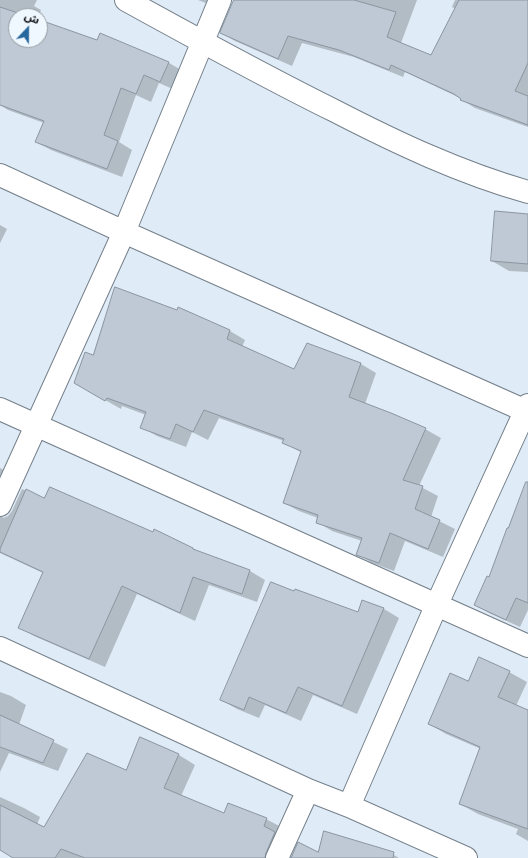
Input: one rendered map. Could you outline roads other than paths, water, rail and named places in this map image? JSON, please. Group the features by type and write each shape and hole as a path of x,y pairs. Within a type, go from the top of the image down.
{"street":[{"path":"126,0 274,81 394,141 500,184 528,192"},
{"path":"0,505 124,232 220,0"},
{"path":"0,175 124,232 527,409 437,604 349,806"},
{"path":"0,409 528,646"},
{"path":"0,648 308,790 349,806 466,858"},
{"path":"277,858 308,790"}]}
